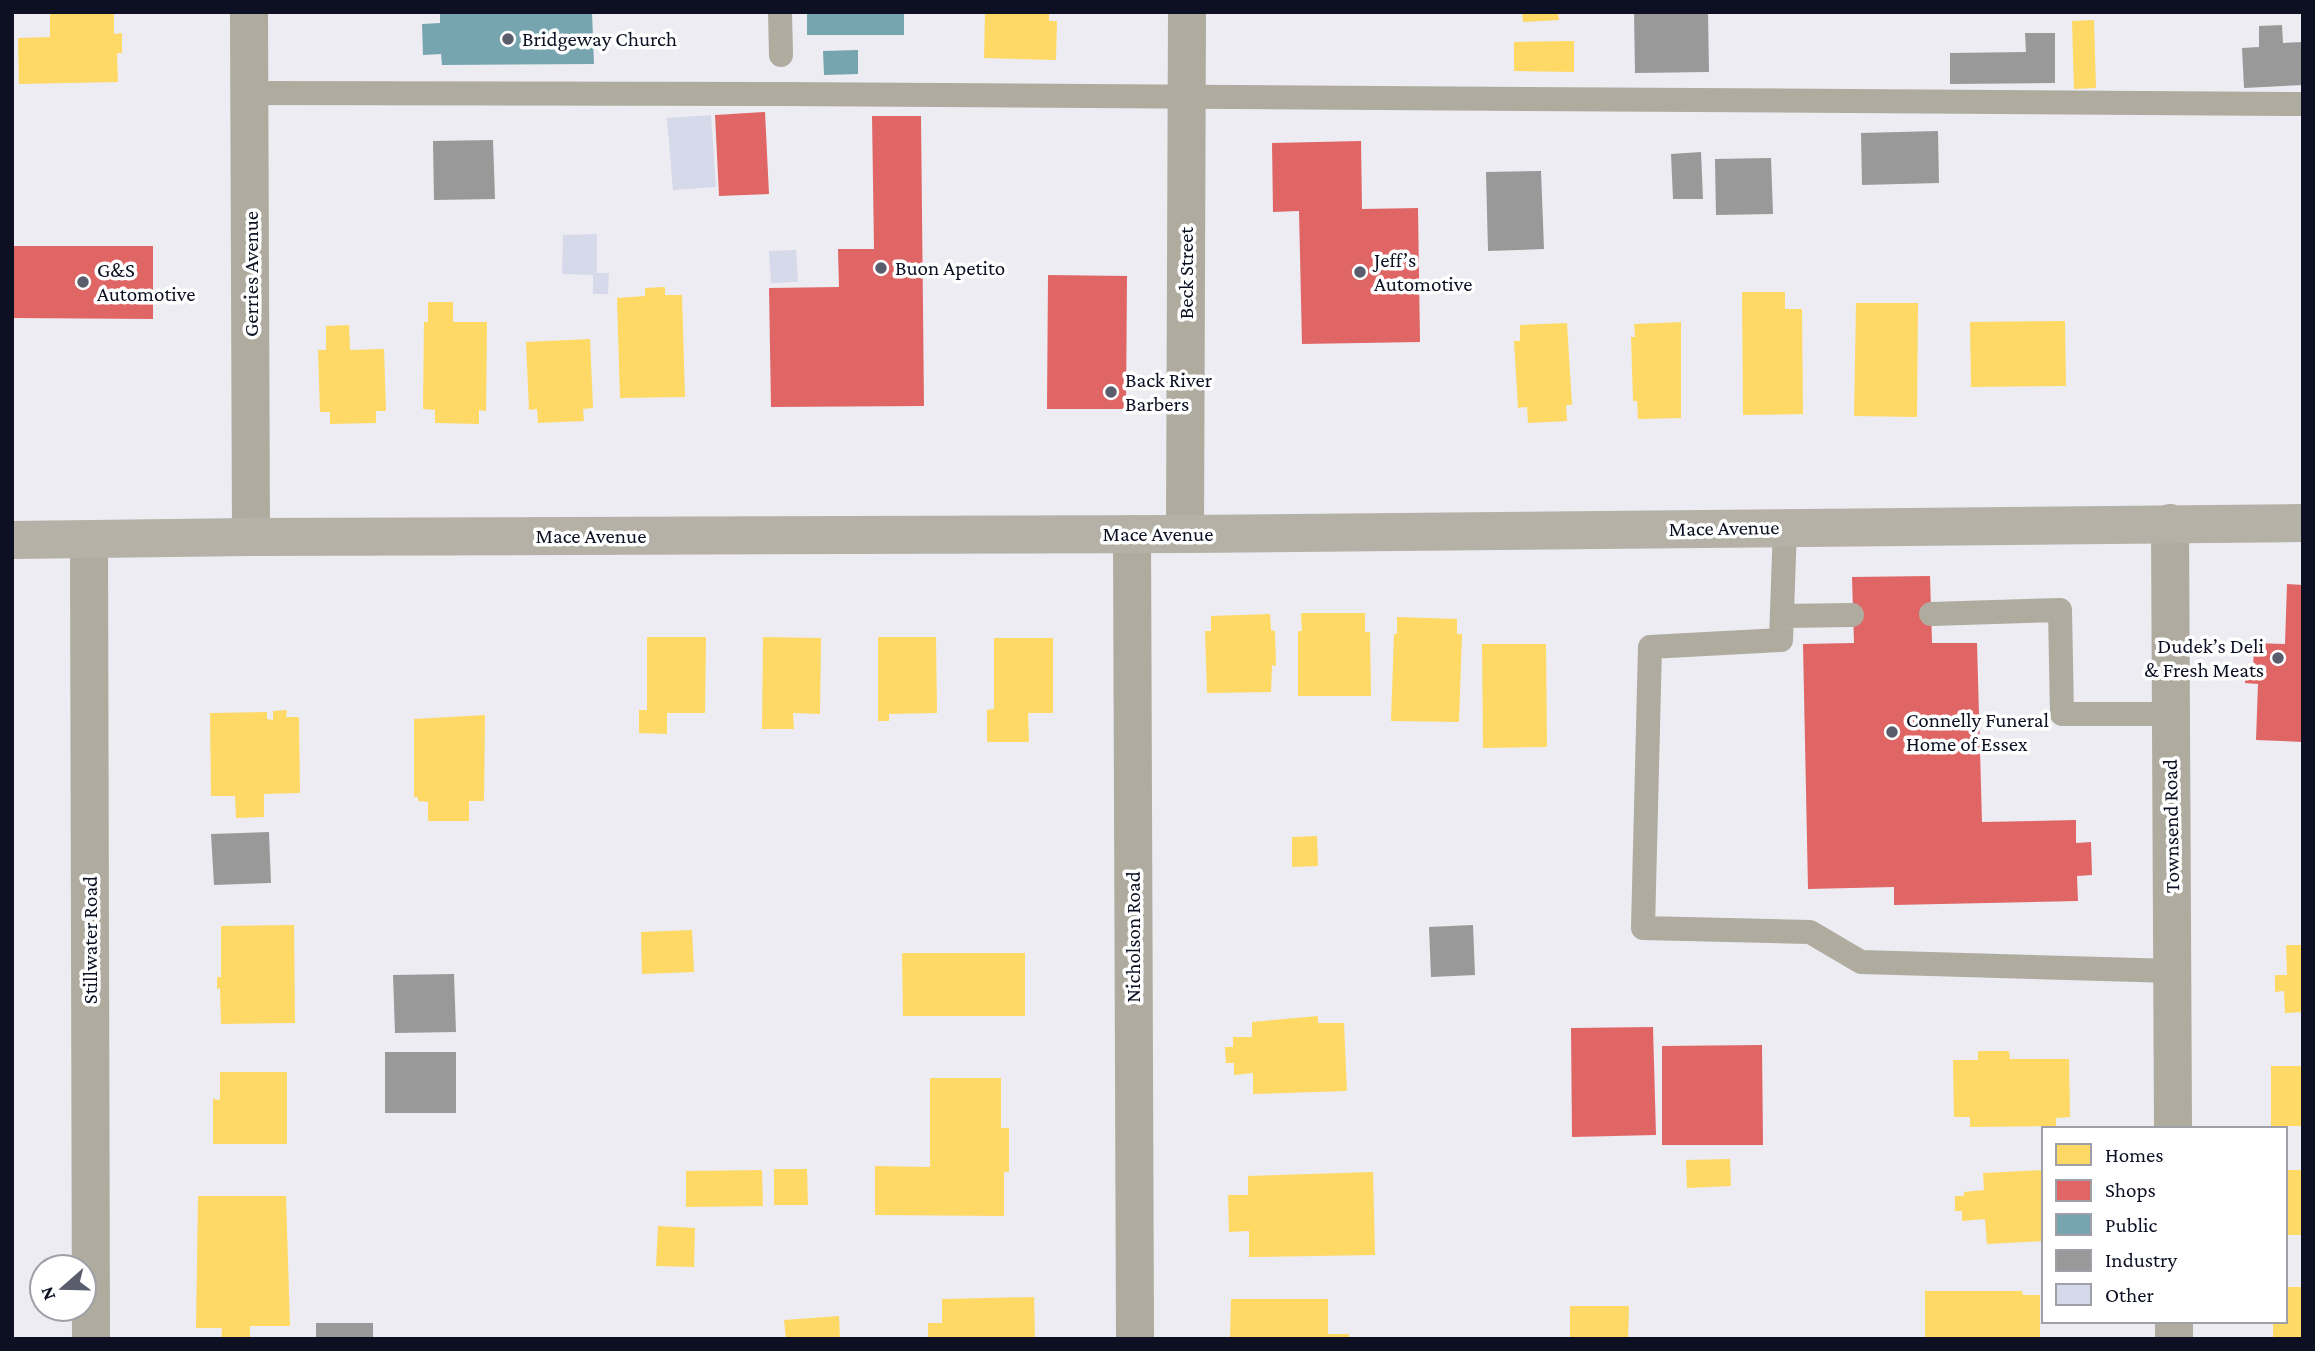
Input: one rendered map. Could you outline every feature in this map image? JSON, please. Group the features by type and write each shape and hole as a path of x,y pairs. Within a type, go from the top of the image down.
{"main road":[{"name":"Mace Avenue","path":"12,540 1185,534 2303,523"}],"street":[{"name":"Gerries Avenue","path":"249,12 251,537"},
{"name":"Beck Street","path":"1185,534 1187,12"},
{"name":"Townsend Road","path":"2169,523 2173,1127"},
{"name":"Nicholson Road","path":"1132,534 1135,1339"},
{"name":"Stillwater Road","path":"89,541 91,1339"}],"lane":[{"path":"780,12 780,55"},
{"path":"250,93 2303,104"},
{"path":"1785,527 1781,640 1650,648 1643,928 1810,932 1861,962 2172,971"},
{"path":"1931,614 2060,610 2062,714 2170,714"},
{"path":"1782,615 1852,615"}],"building: Homes":[{"path":"50,12 114,12 114,34 122,33 122,53 117,53 118,82 19,84 18,38 50,37"},
{"path":"985,12 1049,12 1049,21 1057,21 1056,60 984,58"},
{"path":"1522,12 1558,12 1559,20 1523,22"},
{"path":"2094,20 2096,88 2074,89 2072,21"},
{"path":"1574,41 1574,72 1514,71 1514,42"},
{"path":"665,287 665,295 682,295 685,397 620,398 617,298 645,296 645,288"},
{"path":"1742,292 1785,292 1785,309 1802,309 1803,414 1743,415"},
{"path":"428,302 453,302 453,322 487,322 486,411 479,410 479,424 435,423 435,410 423,409 424,322 428,322"},
{"path":"1856,303 1918,303 1917,417 1854,416"},
{"path":"2065,321 2066,386 1971,387 1970,322"},
{"path":"1681,322 1681,418 1638,419 1637,401 1633,401 1631,337 1635,337 1634,324"},
{"path":"1567,323 1572,405 1566,405 1567,421 1528,423 1527,407 1518,408 1514,341 1520,341 1520,325"},
{"path":"349,325 350,350 384,349 386,411 376,411 376,423 330,424 330,412 320,412 318,350 326,350 326,326"},
{"path":"590,339 593,408 583,409 584,421 538,423 537,409 529,410 526,342"},
{"path":"1301,613 1365,613 1365,632 1370,632 1371,696 1298,696 1298,631 1302,631"},
{"path":"1270,614 1271,630 1275,631 1276,666 1272,665 1271,692 1207,693 1205,631 1211,631 1211,616"},
{"path":"1397,617 1457,619 1457,634 1462,634 1459,722 1391,721"},
{"path":"647,637 706,637 705,713 667,713 667,734 639,733 639,710 647,710"},
{"path":"763,637 821,638 820,714 793,713 794,729 762,729"},
{"path":"878,637 936,637 937,713 889,714 889,721 878,721"},
{"path":"994,638 1053,638 1053,713 1028,713 1029,742 987,742 987,710 994,709"},
{"path":"1482,644 1546,644 1547,747 1483,748"},
{"path":"287,710 286,717 299,717 300,793 264,794 264,817 236,818 235,796 211,796 210,713 267,712 267,719 273,720 273,711"},
{"path":"485,715 484,801 469,801 469,821 428,821 428,802 418,801 418,797 414,797 414,719"},
{"path":"1317,836 1318,866 1292,867 1292,837"},
{"path":"294,925 295,1023 221,1024 217,977 221,977 221,926"},
{"path":"692,930 694,972 642,974 641,932"},
{"path":"2286,945 2303,945 2303,1012 2285,1013 2284,991 2275,992 2275,975 2287,975"},
{"path":"902,953 1025,953 1025,1016 903,1016"},
{"path":"1318,1016 1318,1023 1344,1023 1347,1091 1253,1094 1253,1073 1234,1075 1234,1063 1226,1063 1225,1047 1233,1047 1233,1037 1252,1037 1252,1022"},
{"path":"1978,1051 2009,1051 2010,1059 2069,1059 2070,1117 2056,1118 2056,1126 1970,1127 1970,1117 1954,1117 1953,1060 1978,1060"},
{"path":"2271,1066 2303,1066 2303,1126 2271,1126"},
{"path":"220,1072 287,1072 287,1144 213,1144 213,1099 220,1100"},
{"path":"930,1078 1001,1078 1001,1128 1009,1128 1009,1172 1004,1172 1004,1216 875,1215 875,1166 930,1167"},
{"path":"1730,1159 1731,1186 1687,1188 1686,1160"},
{"path":"774,1169 807,1169 808,1205 774,1205"},
{"path":"762,1170 763,1206 686,1207 686,1171"},
{"path":"2042,1170 2042,1241 1987,1244 1985,1219 1962,1221 1962,1211 1955,1211 1955,1196 1984,1190 1983,1173"},
{"path":"2287,1170 2303,1170 2303,1235 2287,1235"},
{"path":"1373,1172 1375,1255 1249,1257 1249,1231 1229,1232 1228,1195 1248,1195 1248,1176"},
{"path":"198,1196 286,1196 290,1326 250,1326 250,1339 221,1339 222,1328 196,1328"},
{"path":"658,1226 695,1228 694,1267 656,1266"},
{"path":"2287,1287 2303,1287 2303,1339 2273,1339 2273,1323 2287,1323"},
{"path":"1925,1291 2022,1291 2023,1295 2040,1295 2040,1339 1925,1339"},
{"path":"1034,1297 1035,1339 928,1339 928,1323 942,1323 942,1299"},
{"path":"1231,1299 1328,1299 1328,1334 1349,1334 1349,1339 1230,1339"},
{"path":"1570,1306 1629,1306 1628,1339 1570,1339"},
{"path":"839,1316 840,1339 786,1339 784,1320"}],"building: Shops":[{"path":"765,112 769,194 719,196 715,115"},
{"name":"Buon Apetito","path":"872,116 921,116 924,406 771,407 769,288 839,287 838,249 874,249"},
{"name":"Jeff’s Automotive","path":"1361,141 1362,209 1418,208 1420,342 1302,344 1299,211 1273,212 1272,143"},
{"name":"G&S Automotive","path":"12,246 153,246 153,319 12,318"},
{"path":"1048,275 1127,276 1126,409 1047,409"},
{"name":"Connelly Funeral Home of Essex","path":"1930,576 1932,643 1977,643 1982,822 2076,820 2076,843 2091,842 2092,875 2077,876 2078,901 1894,905 1894,887 1808,889 1803,644 1854,643 1852,577"},
{"name":"Dudek’s Deli & Fresh Meats","path":"2287,584 2303,585 2303,742 2256,740 2258,684 2245,683 2245,672 2253,673 2254,643 2285,644"},
{"path":"1653,1027 1656,1135 1572,1137 1571,1028"},
{"path":"1762,1045 1763,1145 1662,1145 1662,1046"}],"building: Public":[{"name":"Bridgeway Church","path":"440,12 592,12 594,64 442,65 441,54 423,55 422,24 440,23"},
{"path":"807,12 904,12 904,35 807,35"},
{"path":"858,50 858,74 824,75 823,51"}],"building: Industry":[{"path":"1634,12 1708,12 1709,72 1635,73"},
{"path":"2282,25 2283,43 2303,42 2303,85 2244,88 2242,48 2259,47 2259,26"},
{"path":"2025,33 2055,33 2055,83 1950,84 1950,53 2026,52"},
{"path":"1938,131 1939,183 1862,185 1861,133"},
{"path":"493,140 495,199 434,200 433,141"},
{"path":"1701,152 1703,199 1673,199 1671,154"},
{"path":"1771,158 1773,214 1716,215 1715,159"},
{"path":"1541,171 1544,249 1488,251 1486,172"},
{"path":"269,832 271,883 214,885 211,834"},
{"path":"1473,925 1475,975 1431,977 1429,927"},
{"path":"454,974 456,1032 395,1033 393,975"},
{"path":"385,1052 456,1052 456,1113 385,1113"},
{"path":"316,1323 373,1323 373,1339 316,1339"}],"building: Other":[{"path":"711,115 716,187 673,190 667,118"},
{"path":"597,234 597,273 609,273 608,294 593,294 593,275 562,274 563,235"},
{"path":"796,250 798,282 771,283 769,251"}],"place":[{"name":"Bridgeway Church","path":"508,39"},
{"name":"Buon Apetito","path":"881,268"},
{"name":"Jeff’s Automotive","path":"1360,272"},
{"name":"G&S Automotive","path":"83,282"},
{"name":"Back River Barbers","path":"1111,392"},
{"name":"Dudek’s Deli & Fresh Meats","path":"2278,658"},
{"name":"Connelly Funeral Home of Essex","path":"1892,732"}]}
